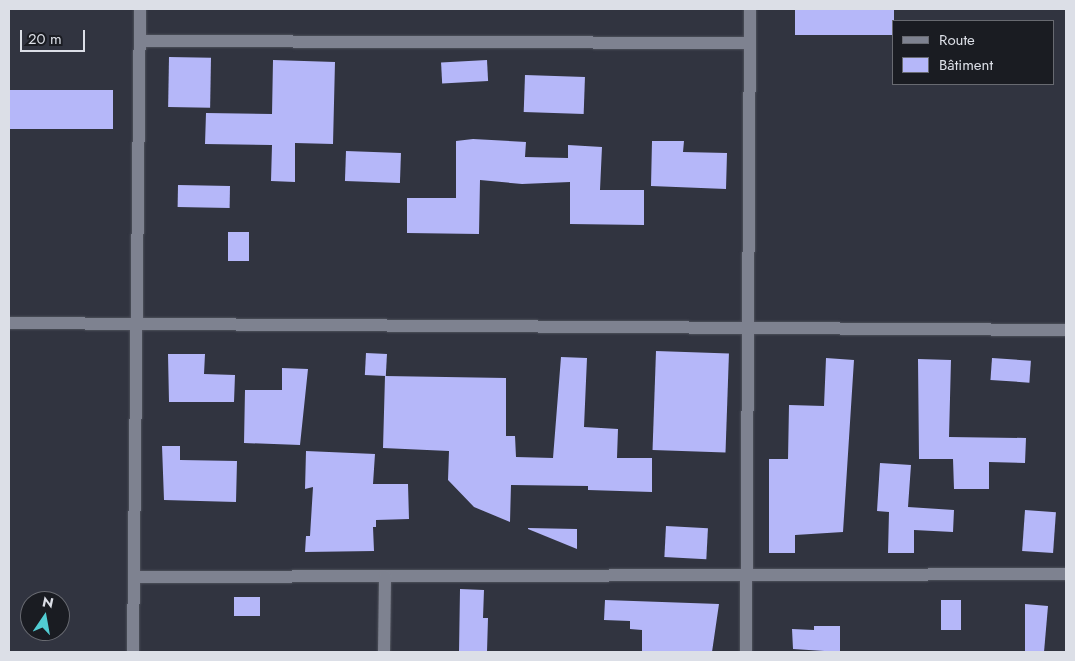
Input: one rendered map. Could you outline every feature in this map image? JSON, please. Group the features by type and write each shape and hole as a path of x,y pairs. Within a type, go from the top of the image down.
{"street":[{"path":"133,652 140,9"},
{"path":"746,652 750,9"},
{"path":"140,40 750,43"},
{"path":"9,323 1066,330"},
{"path":"134,577 1066,574"},
{"path":"384,652 385,576"}],"building":[{"path":"795,9 894,9 892,35 795,35"},
{"path":"169,57 211,58 210,108 168,107"},
{"path":"273,60 335,62 333,144 295,143 295,182 271,181 272,145 205,144 206,113 272,114"},
{"path":"487,60 488,81 442,83 441,62"},
{"path":"525,75 585,77 584,114 524,112"},
{"path":"9,90 113,90 113,129 9,129"},
{"path":"473,139 526,142 525,157 568,158 568,145 602,147 600,190 644,190 644,225 570,224 570,182 522,184 480,180 479,234 407,233 407,198 456,198 456,141"},
{"path":"652,141 684,141 683,152 727,153 726,189 651,186"},
{"path":"346,151 401,153 400,183 345,181"},
{"path":"178,185 230,186 230,208 178,207"},
{"path":"228,232 249,232 249,261 228,261"},
{"path":"656,351 729,354 726,452 653,450"},
{"path":"366,353 387,354 386,376 365,375"},
{"path":"168,354 205,354 204,374 235,375 234,402 169,402"},
{"path":"561,357 587,358 584,427 618,429 617,458 652,458 652,492 588,490 588,486 511,485 510,522 474,507 448,480 449,451 383,448 385,376 506,378 506,436 515,436 516,457 553,458"},
{"path":"826,358 854,360 843,532 795,535 795,553 769,553 769,459 788,459 789,405 824,406"},
{"path":"992,358 1031,361 1029,383 990,380"},
{"path":"918,359 951,360 949,437 1026,438 1025,463 989,462 989,489 954,489 953,459 919,459"},
{"path":"282,368 308,369 300,445 244,443 245,390 282,390"},
{"path":"162,446 180,446 180,460 237,461 236,502 164,500"},
{"path":"306,451 375,454 373,484 408,484 409,519 376,520 376,527 373,527 374,551 305,552 306,536 310,536 313,487 305,489"},
{"path":"880,463 911,465 908,507 954,510 953,532 914,530 914,553 888,553 889,512 877,511"},
{"path":"1025,510 1056,512 1053,553 1022,551"},
{"path":"666,526 708,528 706,559 664,557"},
{"path":"528,529 577,529 577,549"},
{"path":"460,589 484,590 483,618 488,618 487,652 459,652"},
{"path":"234,597 260,597 260,616 234,616"},
{"path":"605,600 719,604 712,652 642,652 642,630 630,629 630,621 604,620"},
{"path":"941,600 961,600 961,630 941,630"},
{"path":"1025,604 1048,606 1044,652 1025,652"},
{"path":"814,626 840,626 840,652 793,649 792,629 814,630"}]}
